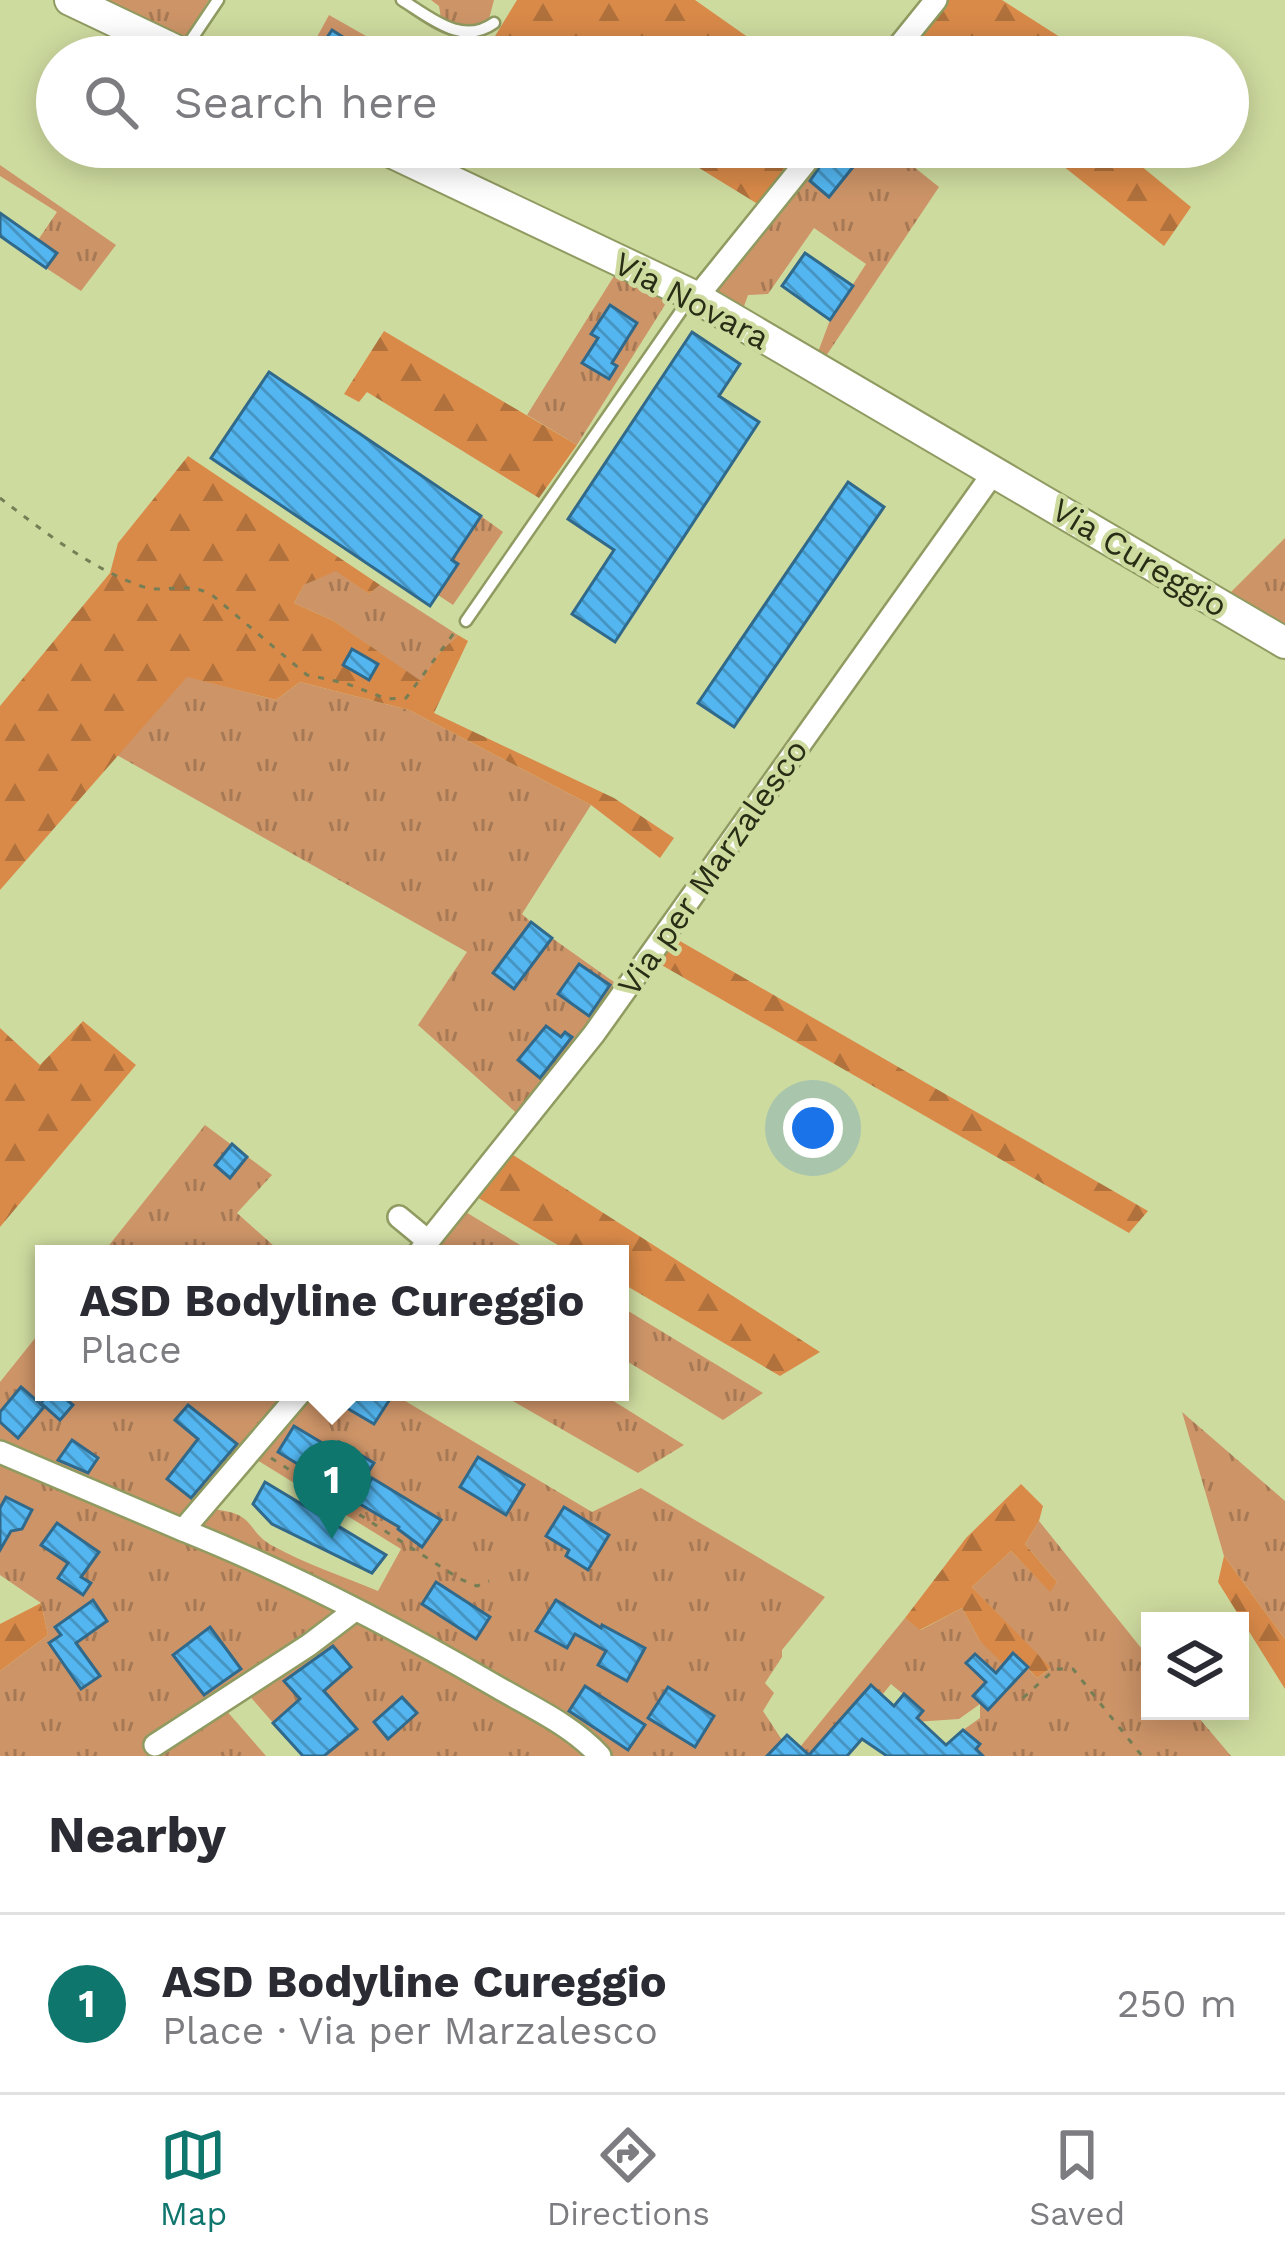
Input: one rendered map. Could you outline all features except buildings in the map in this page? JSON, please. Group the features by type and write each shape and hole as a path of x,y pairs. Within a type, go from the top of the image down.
{"main road":[{"path":"70,0 146,36"},
{"name":"Via Novara","path":"424,168 695,296 994,472"},
{"name":"Via Cureggio","path":"994,472 1285,643"}],"street":[{"path":"907,36 936,0"},
{"path":"695,296 801,168"},
{"name":"Via per Marzalesco","path":"425,1245 594,1034 994,472"},
{"path":"399,1217 421,1245"},
{"path":"183,1530 293,1401"},
{"path":"0,1452 275,1567 583,1737 600,1756"},
{"path":"155,1745 309,1646 355,1610"}],"lane":[{"path":"197,36 218,0"},
{"path":"402,0 464,34 479,34 494,23"},
{"path":"466,621 695,296"}],"path":[{"path":"0,498 52,538 139,586 163,591 195,586 307,675 387,699 406,698 438,650 466,621"},
{"path":"260,1440 274,1461 460,1580 477,1586 489,1581"},
{"path":"1023,1698 1055,1669 1073,1670 1142,1756"}],"green space":[{"path":"96,0 209,0 186,36 163,36"},
{"path":"431,0 494,0 489,19 465,28 441,18 439,6"},
{"path":"517,0 695,0 746,36 495,36"},
{"path":"943,0 1002,0 1058,36 914,36"},
{"path":"329,15 366,36 318,36"},
{"path":"0,165 116,245 81,291 46,268 56,253 38,240 57,212 0,176"},
{"path":"699,168 790,168 761,206"},
{"path":"810,168 915,168 939,187 824,359 818,352 830,320 866,264 814,228 768,294 748,295 742,312 710,292"},
{"path":"1066,168 1144,168 1191,207 1164,246"},
{"path":"619,268 667,292 668,300 577,445 527,415"},
{"path":"384,331 577,445 539,498 367,392 359,402 344,394"},
{"path":"188,456 380,585 369,594 336,571 304,585 294,603 334,621 421,681 458,635 468,641 434,713 614,798 674,838 660,858 591,805 409,710 300,682 276,700 187,677 0,890 0,706 110,573 118,543"},
{"path":"481,516 503,532 453,605 438,595 458,565 451,560"},
{"path":"1285,538 1285,631 1227,596"},
{"path":"336,570 369,594 380,585 458,635 440,652 421,682 334,621 294,603 304,585"},
{"path":"186,676 276,700 300,682 409,710 591,805 522,914 531,922 493,973 514,988 552,938 621,987 522,1118 418,1025 467,952 115,754"},
{"path":"673,937 1148,1211 1129,1233 658,963"},
{"path":"83,1021 136,1065 0,1227 0,1028 40,1065"},
{"path":"205,1125 272,1175 237,1213 273,1245 109,1245"},
{"path":"510,1153 820,1352 780,1376 629,1287 629,1245 558,1245 475,1196"},
{"path":"464,1211 520,1245 439,1245"},
{"path":"629,1311 763,1393 723,1420 629,1363"},
{"path":"35,1338 35,1401 284,1401 184,1518 76,1478 0,1443 0,1382"},
{"path":"302,1401 405,1401 592,1512 641,1488 825,1597 782,1650 765,1683 774,1693 763,1711 782,1740 767,1756 613,1756 591,1733 373,1604 199,1525 212,1509 227,1511 244,1519 273,1546 378,1591 401,1549 257,1460"},
{"path":"513,1401 613,1401 684,1445 638,1473"},
{"path":"1182,1412 1285,1501 1285,1639 1224,1556"},
{"path":"0,1460 178,1531 466,1675 593,1756 302,1756 247,1693 225,1709 266,1756 0,1756 0,1671 48,1635 41,1603 0,1575"},
{"path":"1021,1484 1043,1506 1025,1544 1057,1582 1050,1592 1011,1551 972,1587 1051,1668 1037,1678 1014,1653 1003,1664 980,1641 962,1608 920,1630 905,1618 966,1538"},
{"path":"1039,1521 1141,1648 1141,1720 1201,1720 1231,1756 976,1756 979,1744 963,1730 980,1718 980,1704 959,1719 914,1722 923,1711 891,1684 882,1695 872,1686 809,1755 800,1747 905,1618 921,1630 962,1608 980,1641 1013,1653 1037,1678 1050,1669 972,1587 1011,1551 1050,1591 1057,1582 1025,1544"},
{"path":"1224,1556 1285,1639 1285,1689 1249,1632 1249,1612 1237,1612 1218,1582"},
{"path":"41,1603 48,1635 0,1671 0,1624"}],"place":[{"name":"ASD Bodyline Cureggio","path":"332,1539"}]}
